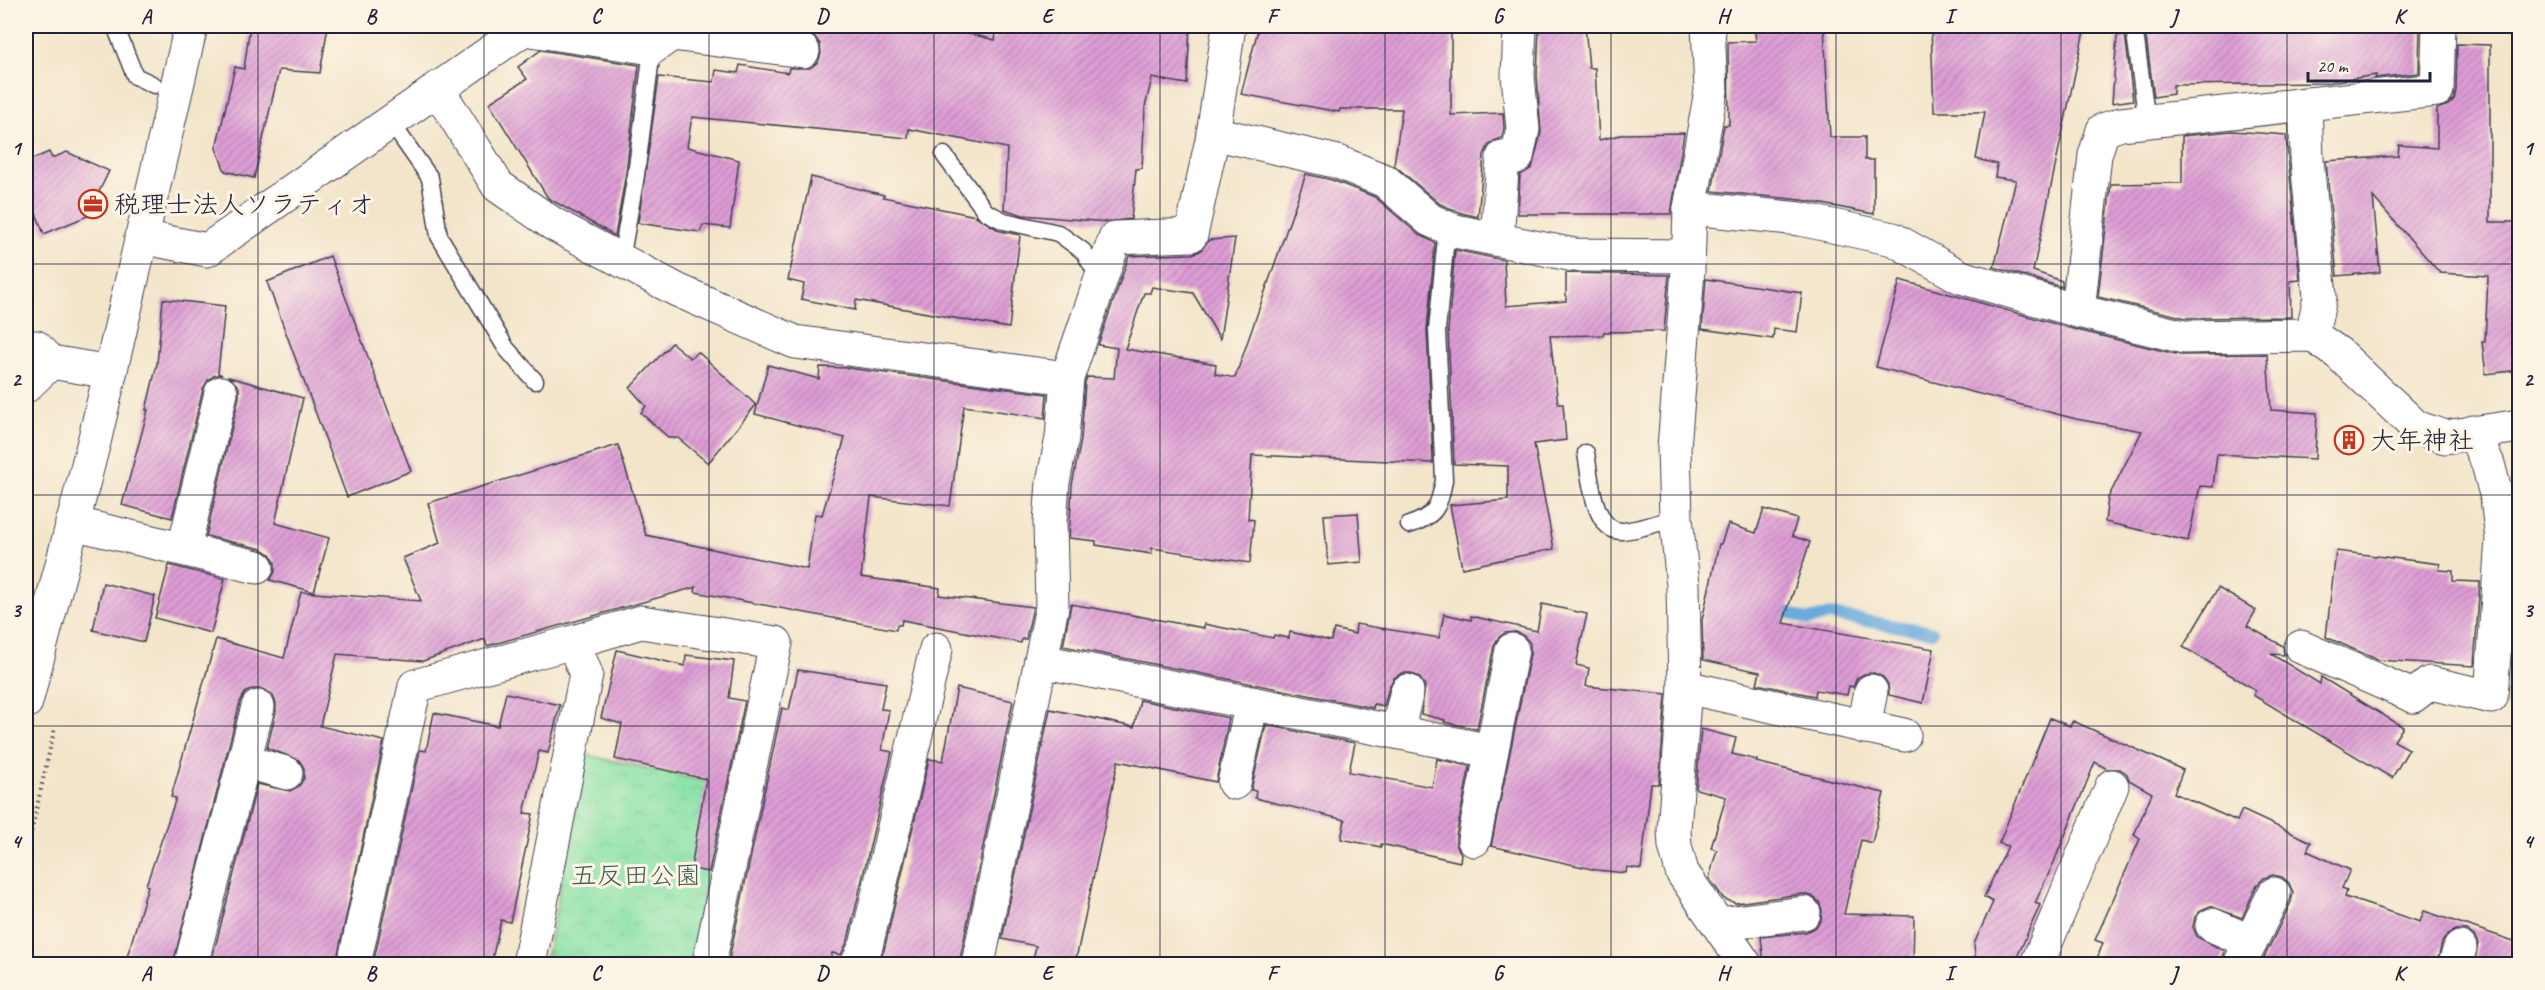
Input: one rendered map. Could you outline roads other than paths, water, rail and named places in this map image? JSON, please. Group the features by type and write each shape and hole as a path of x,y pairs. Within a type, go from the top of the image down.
{"street":[{"path":"26,702 110,372 191,26"},
{"path":"978,964 1052,607 1050,523 1053,482 1062,438 1067,378 1102,281 1114,238 1191,235 1213,133 1229,26"},
{"path":"1497,239 1503,157 1517,157 1523,129 1518,76 1520,26"},
{"path":"1708,26 1711,91 1690,208 1674,448 1676,518 1683,585 1684,687 1674,829 1675,846 1682,872 1720,924 1745,964"},
{"path":"2078,312 2095,155 2103,130 2121,124 2438,90 2439,26"},
{"path":"141,237 207,250 526,27 655,37 672,33 803,51"},
{"path":"437,88 498,186 553,225 677,290 795,342 1067,378"},
{"path":"2305,104 2307,160 2320,297 2312,335"},
{"path":"1213,133 1338,162 1385,181 1430,220 1447,227 1574,255 1688,256"},
{"path":"1690,208 1800,219 1893,239 1961,277 2078,312 2184,337 2312,335 2338,353 2416,427 2445,437 2520,426"},
{"path":"26,386 38,355 110,372"},
{"path":"184,548 221,393"},
{"path":"2301,646 2413,696 2430,682 2491,697 2502,539 2497,498 2488,465 2473,432"},
{"path":"72,524 184,548 257,567"},
{"path":"354,964 415,686 641,622 776,643 709,964"},
{"path":"529,964 586,674 573,642"},
{"path":"857,964 866,946 936,649"},
{"path":"1474,840 1512,650"},
{"path":"1041,661 1491,751"},
{"path":"1684,687 1904,735"},
{"path":"1397,732 1407,690"},
{"path":"1864,727 1871,691"},
{"path":"1234,783 1252,703"},
{"path":"191,964 258,707"},
{"path":"244,761 286,773"},
{"path":"2037,964 2112,786"},
{"path":"2212,925 2245,953 2274,894"},
{"path":"1720,924 1804,913"}],"lane":[{"path":"115,26 135,76 154,85"},
{"path":"2134,26 2147,122"},
{"path":"621,260 636,176 655,37"},
{"path":"390,121 430,178 439,236 506,348 535,381"},
{"path":"944,155 986,212 1004,221 1058,233 1083,251 1102,281"},
{"path":"1408,525 1424,520 1440,504 1444,480 1437,330 1447,227"},
{"path":"1586,453 1598,513 1604,524 1620,531 1676,518"}],"waterway":[{"path":"1771,606 1808,620 1830,615 1932,632"}],"place":[{"name":"税理士法人ソラティオ","path":"93,204"},
{"name":"大年神社","path":"2349,440"}],"park label":[{"name":"五反田公園","path":"636,875"}]}
